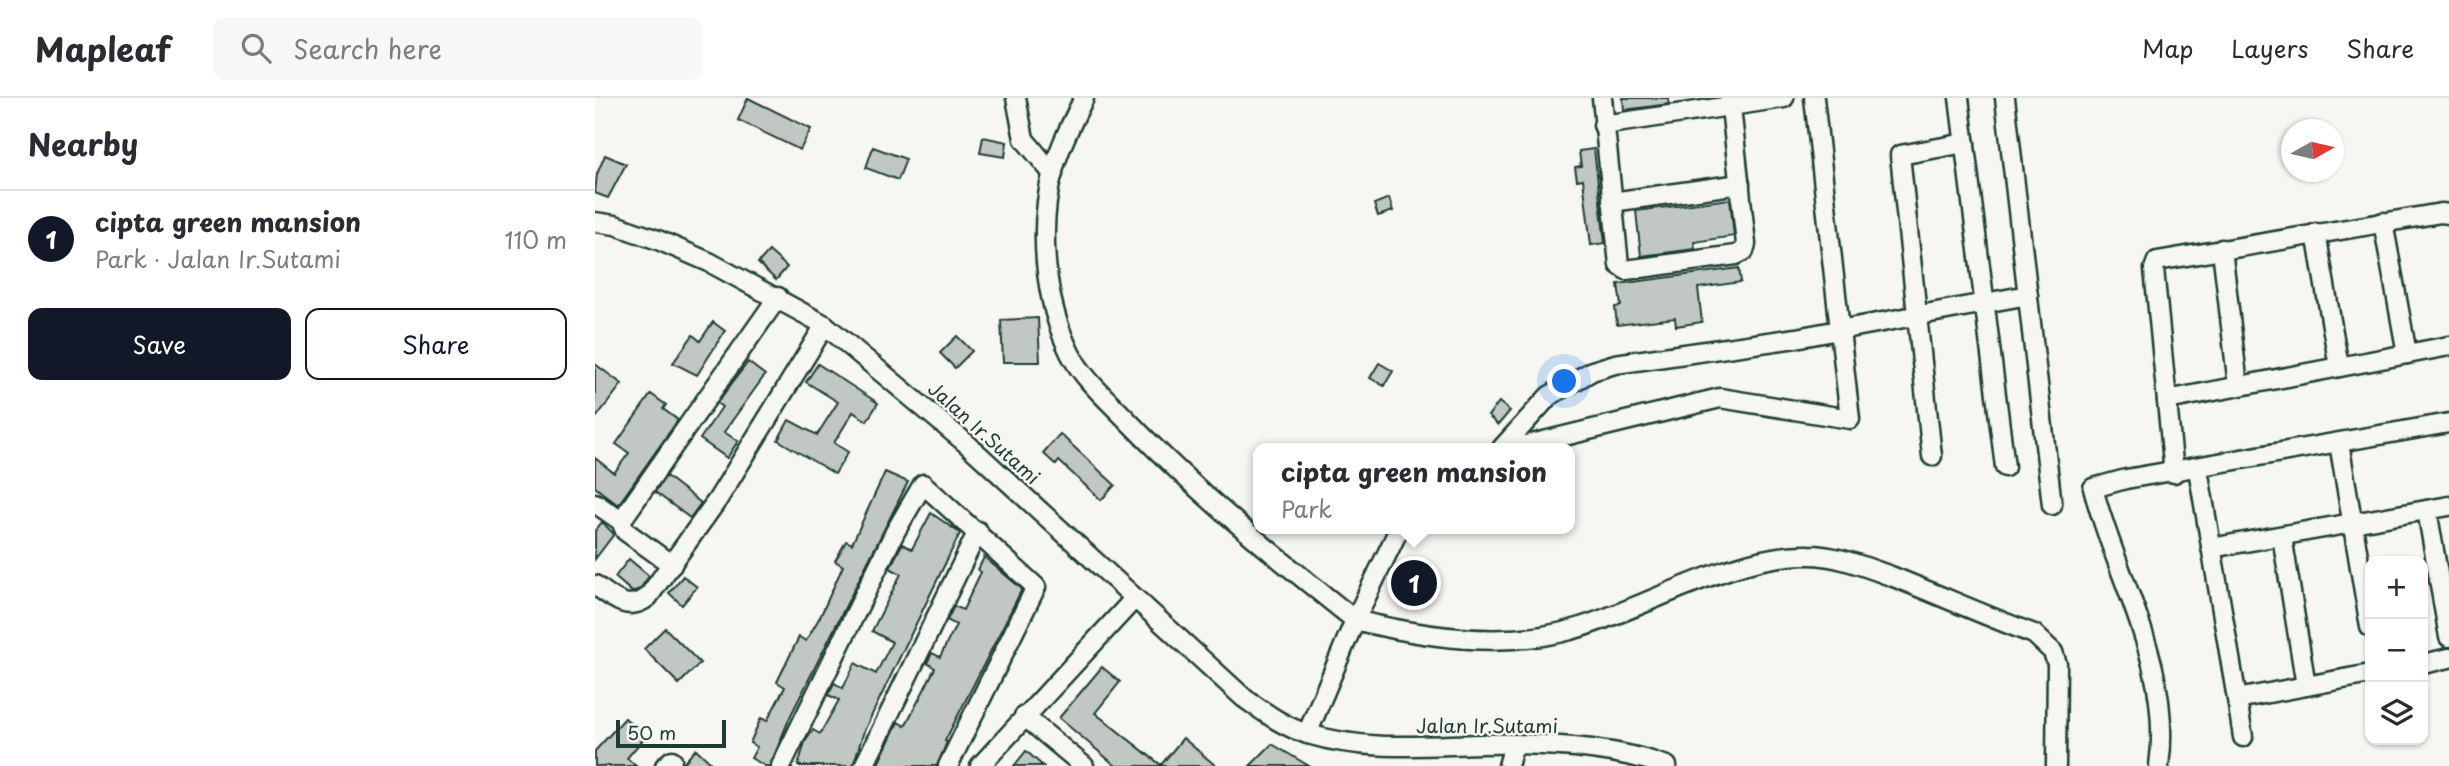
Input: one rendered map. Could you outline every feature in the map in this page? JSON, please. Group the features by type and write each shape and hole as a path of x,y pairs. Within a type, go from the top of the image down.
{"street":[{"path":"1016,98 1024,139 1052,174"},
{"path":"1084,98 1052,174 1046,223 1049,280 1062,335 1078,366 1171,465 1252,537 1355,620 1401,631 1521,639 1570,630 1750,565 1807,555 1839,559 1934,593 2034,634 2045,642 2057,664 2056,766"},
{"path":"1602,98 1619,265 1626,270 1736,255 1744,251 1746,244 1731,102"},
{"path":"1603,125 1731,102 1784,98"},
{"path":"1536,443 1720,398 1850,419 1814,98"},
{"path":"1959,98 2005,467"},
{"path":"2005,98 2052,505"},
{"path":"1932,456 1900,155 1965,143"},
{"path":"1612,202 1740,184"},
{"path":"2174,473 2155,264 2161,259 2441,212 2449,214"},
{"name":"Jalan Ir.Sutami","path":"595,222 658,240 778,297 825,325 967,444 1244,698 1267,715 1307,734 1358,745 1389,747 1514,744 1593,748 1667,766"},
{"path":"2383,222 2407,354"},
{"path":"2316,233 2339,367"},
{"path":"2221,249 2238,386"},
{"path":"1507,443 1549,396 1592,371 1615,364 1839,330 2028,295"},
{"path":"621,522 778,297"},
{"path":"595,585 614,599 633,605 648,597 718,499 825,325"},
{"path":"2167,400 2449,346"},
{"path":"2159,766 2162,747 2159,695 2143,624 2104,531 2093,488 2126,479 2198,469 2449,423"},
{"path":"2339,443 2369,619"},
{"path":"2198,469 2243,737"},
{"path":"781,766 895,532 923,484 978,531 1036,587 948,766"},
{"path":"595,503 621,522 625,531 672,565"},
{"path":"2211,548 2449,506"},
{"path":"2427,510 2445,586 2449,637"},
{"path":"864,766 978,531"},
{"path":"1307,734 1355,620 1397,534"},
{"path":"2282,536 2306,686"},
{"path":"980,766 1135,598"},
{"path":"2428,663 2449,659"},
{"path":"2237,699 2365,675"},
{"path":"1024,716 1084,766"},
{"path":"1508,766 1514,744"}],"building":[{"path":"748,98 811,129 800,150 738,120"},
{"path":"1623,98 1668,98 1669,104 1624,110"},
{"path":"983,137 1007,142 1005,157 980,153"},
{"path":"873,147 906,159 898,180 866,168"},
{"path":"1594,149 1605,243 1591,245 1583,179 1577,180 1575,167 1581,166 1579,151"},
{"path":"605,155 626,164 608,198 595,193 597,174"},
{"path":"1389,198 1393,211 1378,216 1374,204"},
{"path":"1730,199 1734,236 1694,242 1695,249 1641,256 1636,211"},
{"path":"769,251 787,267 776,280 758,263"},
{"path":"1739,268 1741,282 1698,288 1702,322 1676,326 1675,318 1617,325 1615,307 1621,306 1618,284"},
{"path":"1038,318 1040,362 1003,362 1001,320"},
{"path":"713,322 725,331 697,375 673,363 693,335 700,341"},
{"path":"957,336 972,351 955,368 940,353"},
{"path":"748,362 765,375 724,432 738,441 727,458 700,439 722,407 717,403"},
{"path":"1379,363 1393,371 1384,386 1370,378"},
{"path":"595,364 622,384 595,419"},
{"path":"818,364 878,403 867,421 853,412 834,443 848,452 835,474 778,440 789,420 817,435 838,402 806,382"},
{"path":"651,394 666,405 663,409 678,420 618,505 595,487 595,458 614,473 629,453 616,444"},
{"path":"1499,402 1510,411 1498,425 1488,416"},
{"path":"1060,434 1115,485 1101,500 1059,461 1056,465 1043,453"},
{"path":"885,472 908,482 790,717 770,766 765,766 751,758 757,747 750,743 761,718 767,721 785,687 777,682 799,637 806,641 821,615 843,566 835,561 846,541 852,544"},
{"path":"666,476 701,503 690,518 655,492"},
{"path":"931,513 960,533 864,731 853,766 798,766 805,742 813,730 820,734 839,700 828,695 834,683 843,688 855,663 876,674 892,642 872,631 901,574 890,568 902,544 912,549"},
{"path":"602,522 614,534 595,559 595,531"},
{"path":"984,557 1022,589 945,741 947,742 937,766 877,766 898,722 905,726 924,690 935,668 927,663 932,653 940,657 956,625 947,620 954,606 963,610 981,572 978,570"},
{"path":"629,559 649,576 640,589 632,592 615,577"},
{"path":"683,576 697,587 682,605 669,593"},
{"path":"665,628 700,663 679,684 644,649"},
{"path":"1102,667 1120,682 1095,713 1161,765 1183,738 1216,766 1116,766 1059,718"},
{"path":"625,718 645,737 627,758 636,766 595,766 595,751"},
{"path":"1272,744 1309,766 1250,766"},
{"path":"696,749 714,766 681,766"},
{"path":"1026,751 1043,766 1014,766"}],"place":[{"name":"cipta green mansion","path":"1414,583"}]}
